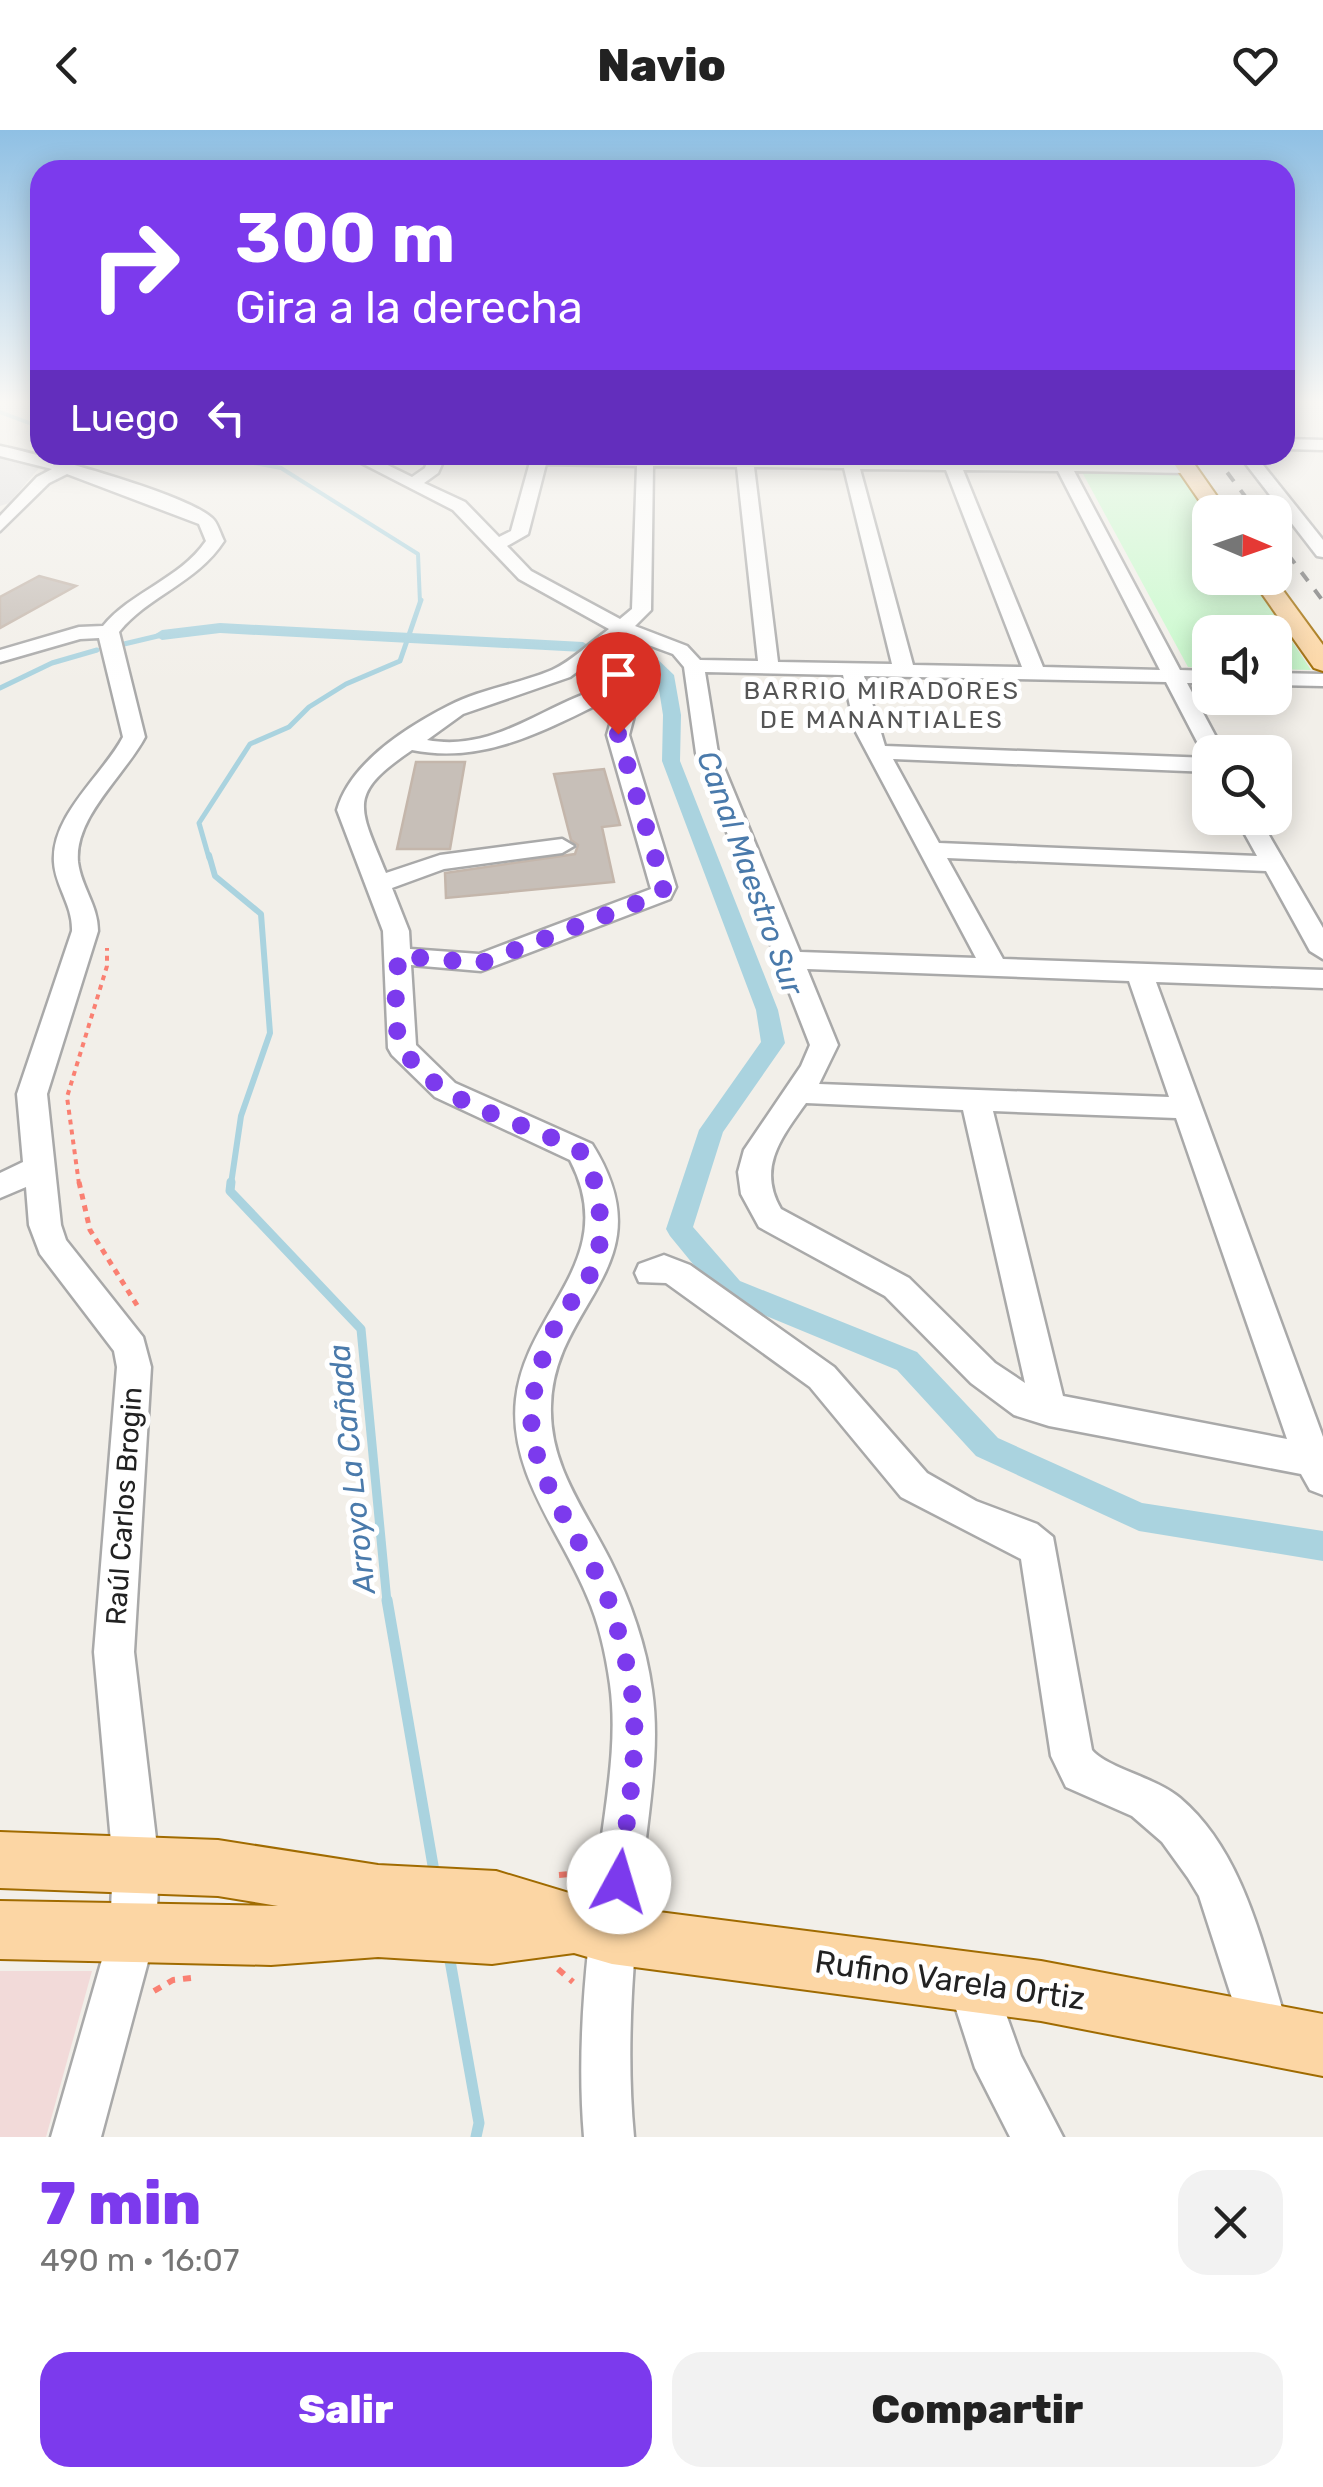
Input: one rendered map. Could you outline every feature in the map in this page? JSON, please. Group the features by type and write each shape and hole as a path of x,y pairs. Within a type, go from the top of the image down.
{"main road":[{"path":"1276,595 1323,663"},
{"path":"0,1860 218,1868 378,1911"},
{"path":"0,1930 270,1936 378,1911"},
{"name":"Rufino Varela Ortiz","path":"378,1911 494,1918 577,1943 972,1981 1120,2004 1323,2045"}],"street":[{"path":"0,526 28,497"},
{"path":"0,656 80,633 109,632 122,616 202,562 215,541 206,521 147,497"},
{"path":"440,497 467,512 526,575 622,628 680,650 694,666 707,753 824,1045 800,1092 753,1160 752,1181 758,1202 770,1218 897,1288 1005,1391 1048,1411 1318,1469"},
{"path":"496,546 519,534 529,497"},
{"path":"610,2137 602,2080 602,2016 577,1943 634,1748 634,1702 606,1594 544,1473 531,1432 533,1398 555,1327 594,1266 598,1192 591,1164 581,1152 445,1090 402,1048 396,931 349,810 362,779 408,742 456,710 546,680 592,654 640,610 643,497"},
{"path":"749,497 769,667"},
{"path":"859,497 904,670"},
{"path":"966,497 1035,673"},
{"path":"1079,497 1203,735"},
{"path":"1281,497 1321,546"},
{"name":"Raúl Carlos Brogin","path":"76,2137 133,1932 136,1864 114,1652 134,1367 131,1348 51,1246 32,1094 87,918 66,853 97,792 134,737 108,645 109,632"},
{"path":"398,956 481,963 661,894 664,887 618,734 631,689 592,654"},
{"path":"694,666 1192,677"},
{"path":"852,668 863,720 878,752 994,967"},
{"path":"1292,679 1323,680"},
{"path":"408,742 440,750 489,745 606,693"},
{"path":"878,752 1192,763"},
{"path":"1258,835 1323,951"},
{"path":"378,885 440,862 562,846"},
{"path":"932,850 1274,864"},
{"path":"792,960 1323,979"},
{"path":"1140,974 1318,1469"},
{"path":"800,1092 1185,1108"},
{"path":"976,1101 1048,1411"},
{"path":"0,1186 39,1168"},
{"path":"651,1273 664,1268 678,1274 822,1377 914,1485 950,1507 1024,1537 1039,1550 1072,1756 1080,1772 1129,1788 1154,1802 1206,1865 1219,1886 1266,2034"},
{"path":"972,1981 1000,2068 1038,2137"}],"path":[{"path":"106,942 107,966 67,1097 82,1205 90,1230 147,1321"},
{"path":"576,1999 575,1984 560,1970 577,1943"},
{"path":"143,2002 149,1994 174,1980 209,1975"}],"shaded area":[{"path":"0,497 14,497 9,503 0,506"},
{"path":"0,1971 92,1971 46,2137 0,2137"}],"green space":[{"path":"1095,497 1192,497 1192,595 1261,595 1275,615 1192,615 1192,667 1188,667"},
{"path":"1292,641 1311,670 1292,669"}],"building":[{"path":"39,576 76,586 0,628 0,597"},
{"path":"416,762 465,762 450,849 397,849"},
{"path":"604,769 620,825 602,827 614,882 446,898 445,873 575,854 578,845 571,840 554,774"}],"waterway":[{"name":"Arroyo La Cañada","path":"327,497 418,554 420,603"},
{"name":"Arroyo La Cañada","path":"209,858 199,823 250,744 289,727 309,707 346,684 400,661 420,603"},
{"name":"Canal Maestro Sur","path":"162,635 220,628 583,647"},
{"name":"Canal Maestro Sur","path":"124,644 162,635"},
{"name":"Canal Maestro Sur","path":"612,648 644,656 665,675 672,715 671,761 767,1010 773,1043 711,1130 679,1229 730,1289 907,1361 987,1447 1139,1517 1323,1546"},
{"name":"Canal Maestro Sur","path":"0,688 52,663 97,650"},
{"name":"Arroyo La Cañada","path":"209,855 215,876 261,914 270,1033 241,1116 231,1184"},
{"name":"Arroyo La Cañada","path":"231,1182 230,1191 361,1329 387,1602"},
{"name":"Arroyo La Cañada","path":"387,1600 435,1877"},
{"name":"Arroyo La Cañada","path":"449,1955 479,2123 476,2137"}],"railway":[{"path":"1292,560 1323,601"}],"district":[{"name":"BARRIO MIRADORES DE MANANTIALES","path":"882,704"}],"route":[{"path":"618,734 664,887 661,894 481,963 398,956 398,1028 402,1048 445,1090 562,1141 581,1152 591,1164 598,1192 598,1252 594,1266 555,1327 533,1398 531,1432 544,1473 606,1594 627,1665 634,1702 634,1748 619,1882"}]}
